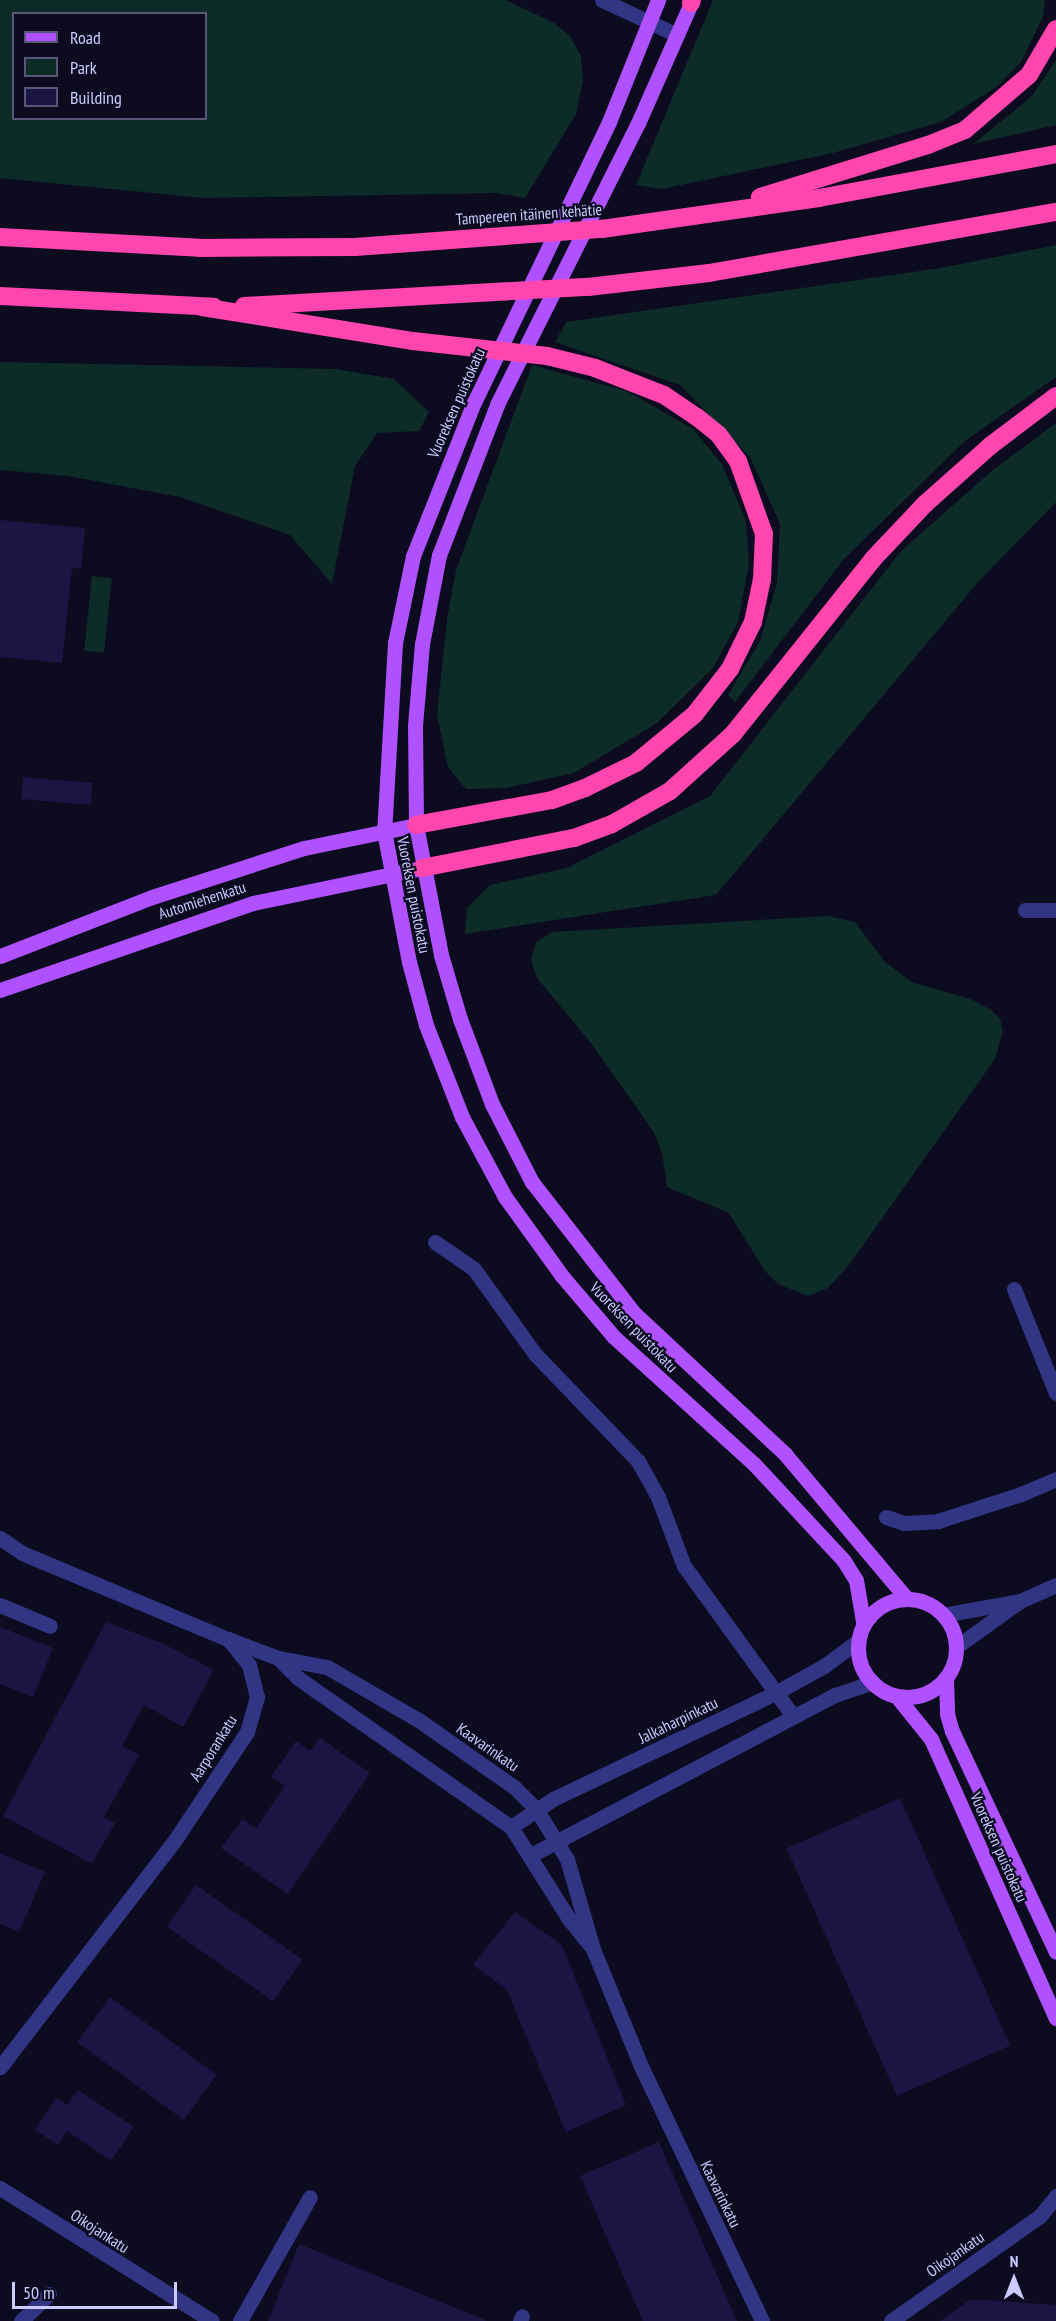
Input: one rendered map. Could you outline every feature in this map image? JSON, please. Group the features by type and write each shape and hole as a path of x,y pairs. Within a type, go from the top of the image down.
{"highway":[{"path":"698,217 928,145 965,130 1029,75 1056,29"},
{"name":"Tampereen itäinen kehätie","path":"0,237 200,248 355,247 602,229 698,217 1056,154"},
{"path":"0,296 202,307 357,302 599,286 836,254 1056,212"},
{"path":"202,307 413,341 547,356 595,368 664,395 697,417 719,435 746,480 764,534 762,579 753,622 730,669 694,715 636,763 594,785 552,800 416,825"},
{"path":"422,868 574,838 612,824 670,790 733,734 873,559 925,504 990,446 1056,396"}],"main road":[{"name":"Vuoreksen puistokatu","path":"658,0 609,122 474,402 422,529 403,596 395,643 384,831 390,874 430,1035 462,1117 505,1197 562,1276 614,1337 754,1464 844,1561 856,1580 863,1621"},
{"name":"Vuoreksen puistokatu","path":"688,1 677,35 638,123 497,405 439,555 429,595 415,726 416,825 422,868 441,955 478,1070 532,1182 634,1313 785,1454 907,1599"},
{"name":"Automiehenkatu","path":"0,956 152,897 303,849 416,825"},
{"name":"Automiehenkatu","path":"0,990 253,903 422,868"},
{"path":"907,1599 925,1603 942,1615 953,1628 956,1647 946,1680 933,1691 898,1698 873,1682 858,1658 858,1641 863,1621 891,1601 907,1599"},
{"name":"Vuoreksen puistokatu","path":"946,1680 949,1722 1056,1952"},
{"name":"Vuoreksen puistokatu","path":"898,1698 931,1739 1056,2018"}],"street":[{"path":"602,0 677,35"},
{"path":"1025,910 1056,910"},
{"path":"435,1242 474,1269 536,1354 638,1461 655,1490 684,1566 794,1716"},
{"path":"1014,1289 1056,1393"},
{"path":"886,1517 904,1523 938,1521 1021,1494 1056,1479"},
{"name":"Aarporankatu","path":"0,1538 22,1553 228,1639 245,1656 256,1688 255,1710 247,1732 175,1840 0,2067"},
{"path":"956,1647 1020,1601 1056,1585"},
{"path":"942,1615 1020,1601"},
{"path":"0,1605 50,1626"},
{"name":"Kaavarinkatu","path":"228,1639 278,1658 327,1667 420,1721 514,1787 536,1809 559,1840 573,1873 592,1949 641,2066 762,2321"},
{"name":"Jalkaharpinkatu","path":"511,1827 536,1809 777,1692 824,1666 858,1641"},
{"name":"Kaavarinkatu","path":"278,1658 298,1678 511,1827 531,1855 569,1919 592,1949"},
{"path":"531,1855 835,1695 873,1682"},
{"name":"Oikojankatu","path":"0,2188 212,2321"},
{"name":"Oikojankatu","path":"1040,2217 1056,2196"},
{"path":"240,2321 310,2197"},
{"name":"Oikojankatu","path":"891,2321 1040,2217 1056,2212"},
{"path":"21,2321 49,2294"}],"green space":[{"path":"0,0 506,0 554,23 570,36 581,56 583,80 576,114 525,198 496,193 203,198 0,178"},
{"path":"713,0 1045,0 1043,17 1021,62 998,86 941,122 833,153 662,189 636,185"},
{"path":"1056,60 1056,125 973,144 1032,96"},
{"path":"1056,245 1056,377 965,441 844,559 735,702 728,695 760,641 777,583 780,524 750,457 680,385 555,342 566,322 941,268"},
{"path":"0,362 336,369 394,379 429,412 419,431 377,433 355,466 332,584 290,535 180,497 68,476 0,470"},
{"path":"532,365 629,392 693,429 722,464 746,521 749,564 738,622 713,668 657,723 574,773 507,788 466,789 448,767 437,715 447,619 456,570"},
{"path":"1056,423 1056,502 979,581 716,895 465,934 467,908 490,885 567,868 710,796 901,551 994,469"},
{"path":"92,576 112,578 104,653 84,651"},
{"path":"828,916 855,922 885,962 912,982 970,999 991,1010 1000,1019 1003,1031 995,1059 849,1265 828,1288 808,1296 778,1284 765,1271 729,1213 667,1187 662,1153 653,1131 591,1043 537,978 531,960 536,942 552,932"}],"building":[{"path":"0,520 85,528 81,569 72,568 62,663 0,657"},
{"path":"23,777 93,783 91,805 21,799"},
{"path":"106,1622 164,1644 214,1670 183,1727 144,1705 122,1746 139,1755 104,1817 115,1823 92,1864 3,1816"},
{"path":"0,1627 53,1648 33,1697 0,1684"},
{"path":"320,1738 370,1773 288,1894 221,1848 242,1819 256,1828 285,1786 271,1777 296,1741 310,1751"},
{"path":"900,1798 1010,2046 897,2096 787,1848"},
{"path":"0,1853 45,1872 19,1932 0,1924"},
{"path":"196,1885 302,1960 273,2001 167,1927"},
{"path":"515,1912 562,1945 626,2105 566,2132 507,1990 473,1965"},
{"path":"110,1997 217,2075 184,2120 77,2042"},
{"path":"78,2090 134,2127 111,2161 67,2131 58,2145 35,2130 56,2098 67,2105"},
{"path":"659,2142 737,2321 643,2321 580,2176"},
{"path":"299,2244 485,2320 485,2321 268,2321"},
{"path":"971,2299 1056,2305 1056,2321 940,2321"}]}
